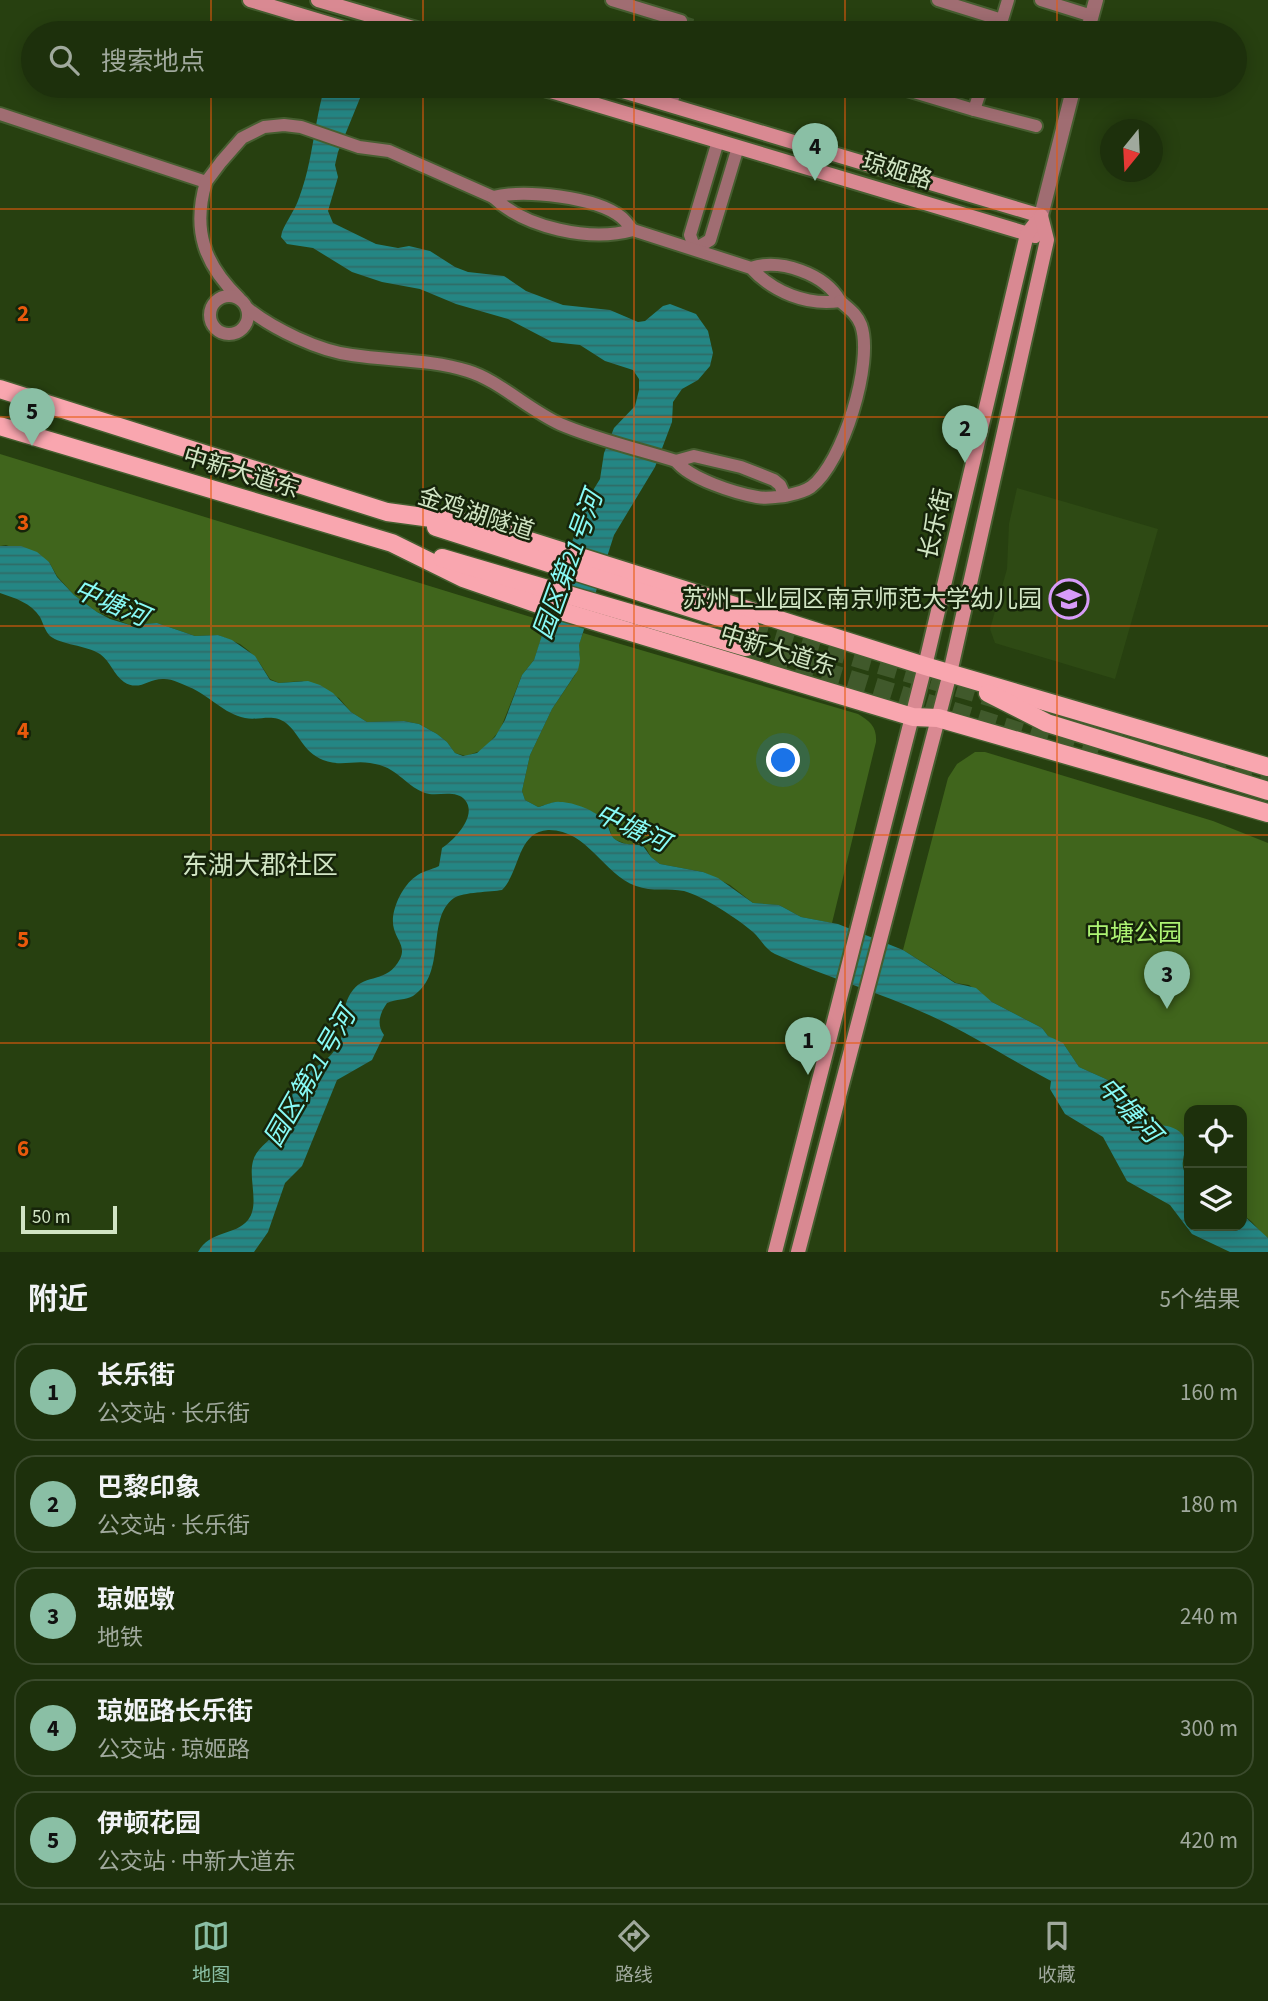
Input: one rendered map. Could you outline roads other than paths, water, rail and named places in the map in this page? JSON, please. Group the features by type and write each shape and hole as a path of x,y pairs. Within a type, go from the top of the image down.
{"main road":[{"path":"250,0 320,21"},
{"path":"323,1 388,21"},
{"name":"琼姬路","path":"574,98 1047,240"},
{"name":"琼姬路","path":"647,98 1041,216"},
{"name":"长乐街","path":"775,1252 913,717 1027,234 1041,216"},
{"name":"长乐街","path":"798,1252 950,673 1047,240 1041,216"},
{"name":"中新大道东","path":"0,389 387,512 476,524 925,666 1268,767"},
{"name":"中新大道东","path":"0,426 392,543 463,578 541,605 913,717 937,718 1268,813"},
{"name":"金鸡湖隧道","path":"387,512 750,627"},
{"name":"金鸡湖隧道","path":"392,543 746,647"},
{"path":"950,673 1047,723 1268,792"}],"street":[{"path":"612,0 681,21"},
{"path":"938,0 1002,20 1008,0"},
{"path":"1041,0 1092,16"},
{"path":"1091,21 1096,0"},
{"path":"671,105 673,98"},
{"path":"934,98 1036,126"},
{"path":"974,110 978,98"},
{"name":"长乐街","path":"1041,216 1071,98"},
{"path":"0,114 206,182"},
{"path":"751,268 765,263 794,268 823,284 853,311 863,333 859,386 849,426 833,460 812,486 785,496 759,498 739,492 683,469 671,459 560,424 469,371 414,360 336,352 309,343 273,325 243,303 219,277 200,236 201,198 206,182 233,147 252,132 272,125 301,127 359,147 389,151 417,162 494,197 508,211 550,226 597,234 617,234 633,230 751,268 763,281 792,296 827,303 840,301"},
{"path":"695,249 690,235 718,141"},
{"path":"695,249 709,240 738,147"},
{"path":"494,197 511,193 558,196 621,216 633,230"},
{"path":"671,459 695,456 741,467 774,480 780,485 785,496"}],"water":[{"path":"322,98 360,98 335,165 338,177 328,211 333,223 376,244 398,248 409,246 430,251 468,272 504,276 526,291 563,305 610,310 638,322 645,321 663,306 670,304 696,314 708,331 713,353 710,366 698,380 682,389 673,402 672,422 655,467 614,535 579,645 578,670 552,709 530,755 522,791 525,800 538,807 557,802 584,808 605,821 616,840 643,846 660,864 703,872 718,878 753,903 779,905 801,917 838,924 903,950 955,983 976,988 992,1002 1042,1028 1048,1036 1063,1043 1079,1067 1108,1080 1119,1094 1135,1099 1135,1110 1144,1121 1168,1126 1182,1134 1184,1223 1170,1205 1127,1181 1103,1137 1065,1114 1050,1089 1051,1081 929,1015 775,954 747,927 701,898 684,891 636,886 624,880 574,837 548,830 538,832 530,838 502,890 458,896 445,907 440,919 434,960 424,986 413,996 387,1003 380,1019 384,1035 372,1060 337,1080 302,1166 285,1183 268,1232 254,1252 198,1252 209,1240 236,1229 248,1220 254,1199 252,1168 255,1156 283,1122 295,1086 306,1089 309,1079 302,1077 327,1059 338,1045 343,1031 346,1004 353,990 364,982 389,972 400,959 402,947 393,923 398,900 410,881 439,866 442,848 467,820 468,806 465,800 456,795 425,793 380,765 323,760 310,752 291,727 281,720 237,716 196,690 177,682 159,679 129,685 117,676 100,654 55,639 48,634 32,608 0,593 0,546 21,546 37,552 49,562 57,577 74,595 110,619 130,625 157,623 195,636 218,635 232,640 255,656 270,680 279,683 308,681 320,685 367,722 404,721 419,724 447,742 455,753 463,756 477,753 495,737 505,720 522,675 534,660 584,505 600,479 604,453 614,428 635,406 639,390 639,379 633,370 605,361 580,345 552,342 508,319 456,304 420,289 382,282 352,272 313,248 287,244 281,237 282,232 304,184"},
{"path":"1247,1219 1268,1238 1268,1252 1230,1252 1190,1231 1247,1231"}],"tunnel":[{"path":"750,627 1002,701"},
{"path":"746,647 1097,755"},
{"path":"1079,724 1268,779"}],"place":[{"name":"琼姬路长乐街","path":"815,181"},
{"name":"伊顿花园","path":"32,446"},
{"name":"巴黎印象","path":"965,463"},
{"name":"苏州工业园区南京师范大学幼儿园","path":"1069,599"},
{"name":"琼姬墩","path":"1167,1009"},
{"name":"长乐街","path":"808,1075"}],"district":[{"name":"东湖大郡社区","path":"260,865"}],"water label":[{"name":"园区第21号河","path":"568,565"},
{"name":"中塘河","path":"111,603"},
{"name":"中塘河","path":"632,828"},
{"name":"园区第21号河","path":"310,1077"},
{"name":"中塘河","path":"1129,1110"}],"park label":[{"name":"中塘公园","path":"1134,933"}]}
